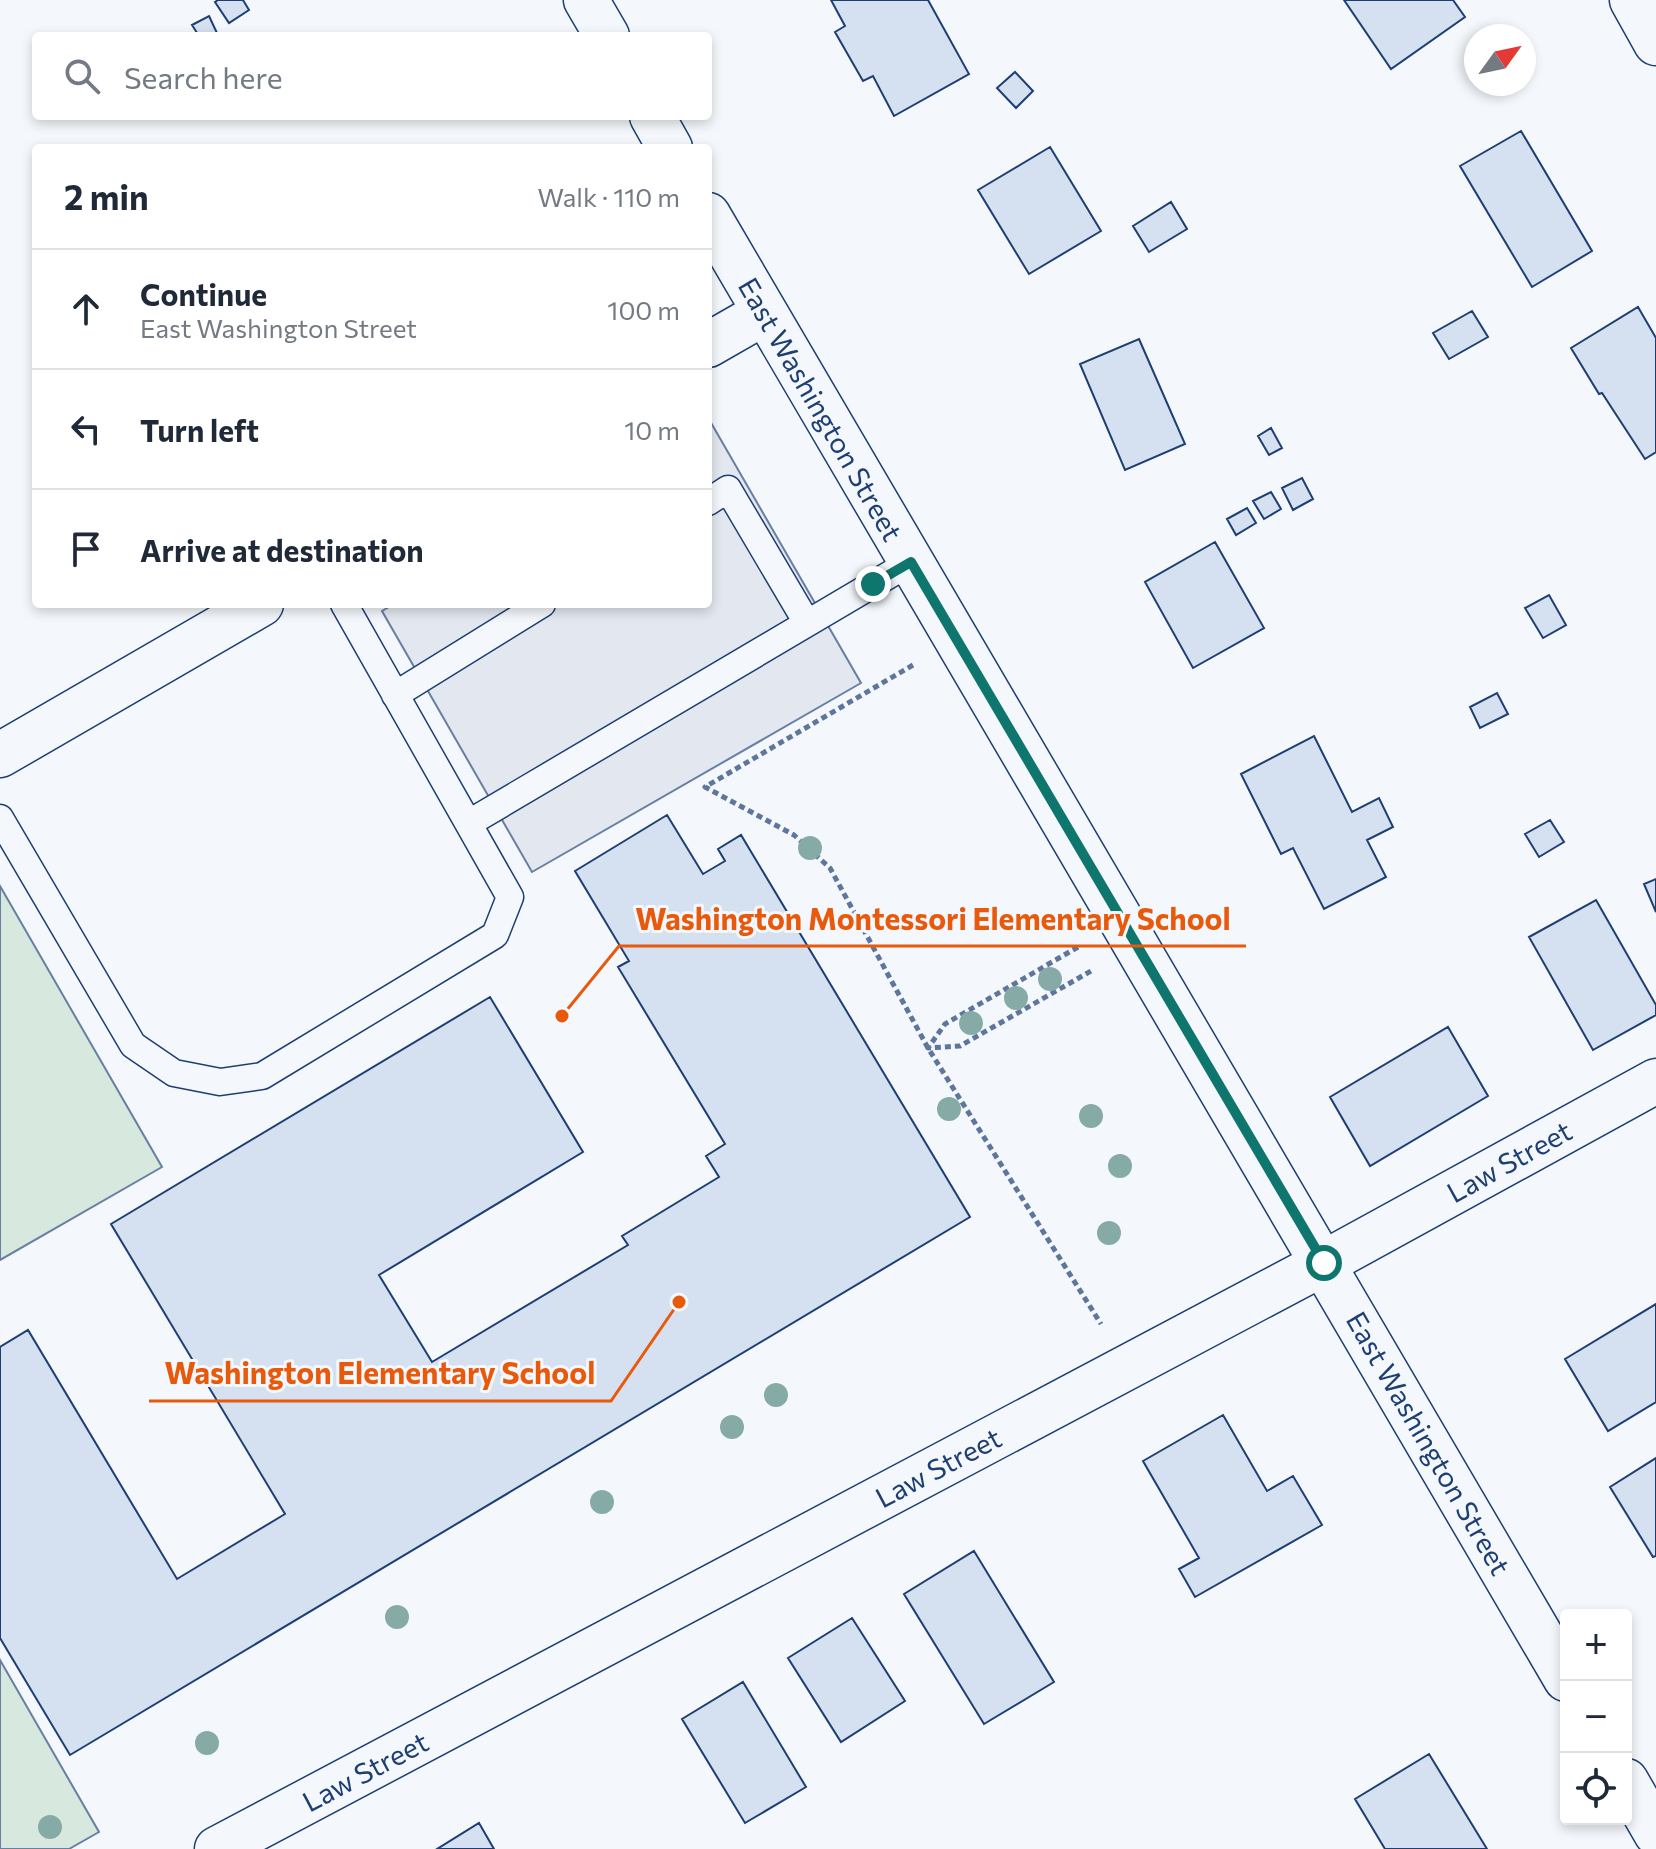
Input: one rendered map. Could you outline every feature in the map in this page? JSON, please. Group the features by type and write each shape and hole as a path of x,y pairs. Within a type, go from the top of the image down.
{"street":[{"path":"586,0 605,32"},
{"path":"1632,0 1656,43"},
{"path":"654,120 668,144"},
{"name":"East Washington Street","path":"712,222 1560,1669"},
{"path":"712,343 764,313"},
{"path":"0,755 254,608"},
{"name":"Law Street","path":"217,1849 1324,1263 1656,1081"},
{"path":"1632,1791 1656,1833"}],"lane":[{"path":"712,499 728,489 807,623"},
{"path":"469,823 911,562"},
{"path":"0,818 133,1045 174,1073 220,1082 262,1076 495,935 510,897 346,608"},
{"path":"395,695 536,608"}],"path":[{"path":"918,662 705,787 794,835 830,868 928,1048 1106,1332"},
{"path":"928,1048 945,1024 1070,951"},
{"path":"928,1048 960,1046 1085,974"}],"shaded area":[{"path":"712,424 861,683 532,872 382,611 387,608 712,608"},
{"path":"0,886 162,1167 0,1260"},
{"path":"0,1660 99,1832 69,1849 0,1849"}],"building":[{"path":"243,0 249,10 229,23 215,2"},
{"path":"831,0 928,0 969,74 894,116 873,76 863,81 835,32 845,26"},
{"path":"1344,0 1453,0 1465,17 1391,69"},
{"path":"209,16 217,32 196,32 192,25"},
{"path":"1015,72 1033,91 1016,108 997,88"},
{"path":"1521,131 1592,251 1532,287 1460,166"},
{"path":"1050,147 1101,231 1029,274 978,190"},
{"path":"1171,202 1187,229 1149,252 1133,226"},
{"path":"1638,307 1656,338 1656,452 1645,459 1571,348"},
{"path":"1472,311 1488,337 1449,359 1433,333"},
{"path":"1139,339 1185,444 1125,470 1080,364"},
{"path":"1271,428 1282,448 1269,455 1258,436"},
{"path":"1302,478 1313,499 1293,510 1282,488"},
{"path":"1271,492 1281,509 1264,519 1253,501"},
{"path":"1247,508 1256,523 1236,535 1227,519"},
{"path":"1215,542 1264,628 1193,668 1145,582"},
{"path":"1549,595 1566,625 1543,638 1525,608"},
{"path":"1497,693 1508,714 1480,728 1470,707"},
{"path":"1314,736 1352,812 1379,798 1393,827 1367,840 1386,877 1324,909 1293,848 1281,854 1241,774"},
{"path":"667,815 703,874 725,861 718,849 741,835 970,1217 70,1755 0,1638 0,1347 28,1330 177,1579 285,1514 111,1224 490,997 583,1152 379,1275 432,1362 628,1245 622,1236 719,1177 706,1156 725,1144 618,967 629,961 575,871"},
{"path":"1550,820 1564,842 1539,857 1525,834"},
{"path":"1656,879 1656,912 1644,884"},
{"path":"1596,900 1656,1005 1656,1015 1593,1050 1529,937"},
{"path":"1448,1027 1488,1096 1370,1166 1330,1097"},
{"path":"1656,1304 1656,1402 1608,1431 1565,1359"},
{"path":"1223,1415 1267,1491 1293,1476 1322,1525 1195,1597 1179,1569 1199,1558 1143,1461"},
{"path":"1656,1458 1656,1556 1653,1557 1610,1487"},
{"path":"974,1551 1054,1682 984,1724 904,1594"},
{"path":"852,1618 905,1701 841,1742 788,1658"},
{"path":"743,1682 806,1787 745,1823 682,1719"},
{"path":"1429,1754 1487,1849 1385,1849 1355,1799"},
{"path":"479,1823 494,1849 437,1849"}],"place":[{"name":"Washington Montessori Elementary School","path":"562,1016"},
{"name":"Washington Elementary School","path":"679,1302"}],"route":[{"path":"873,584 911,562 1324,1263"}]}
